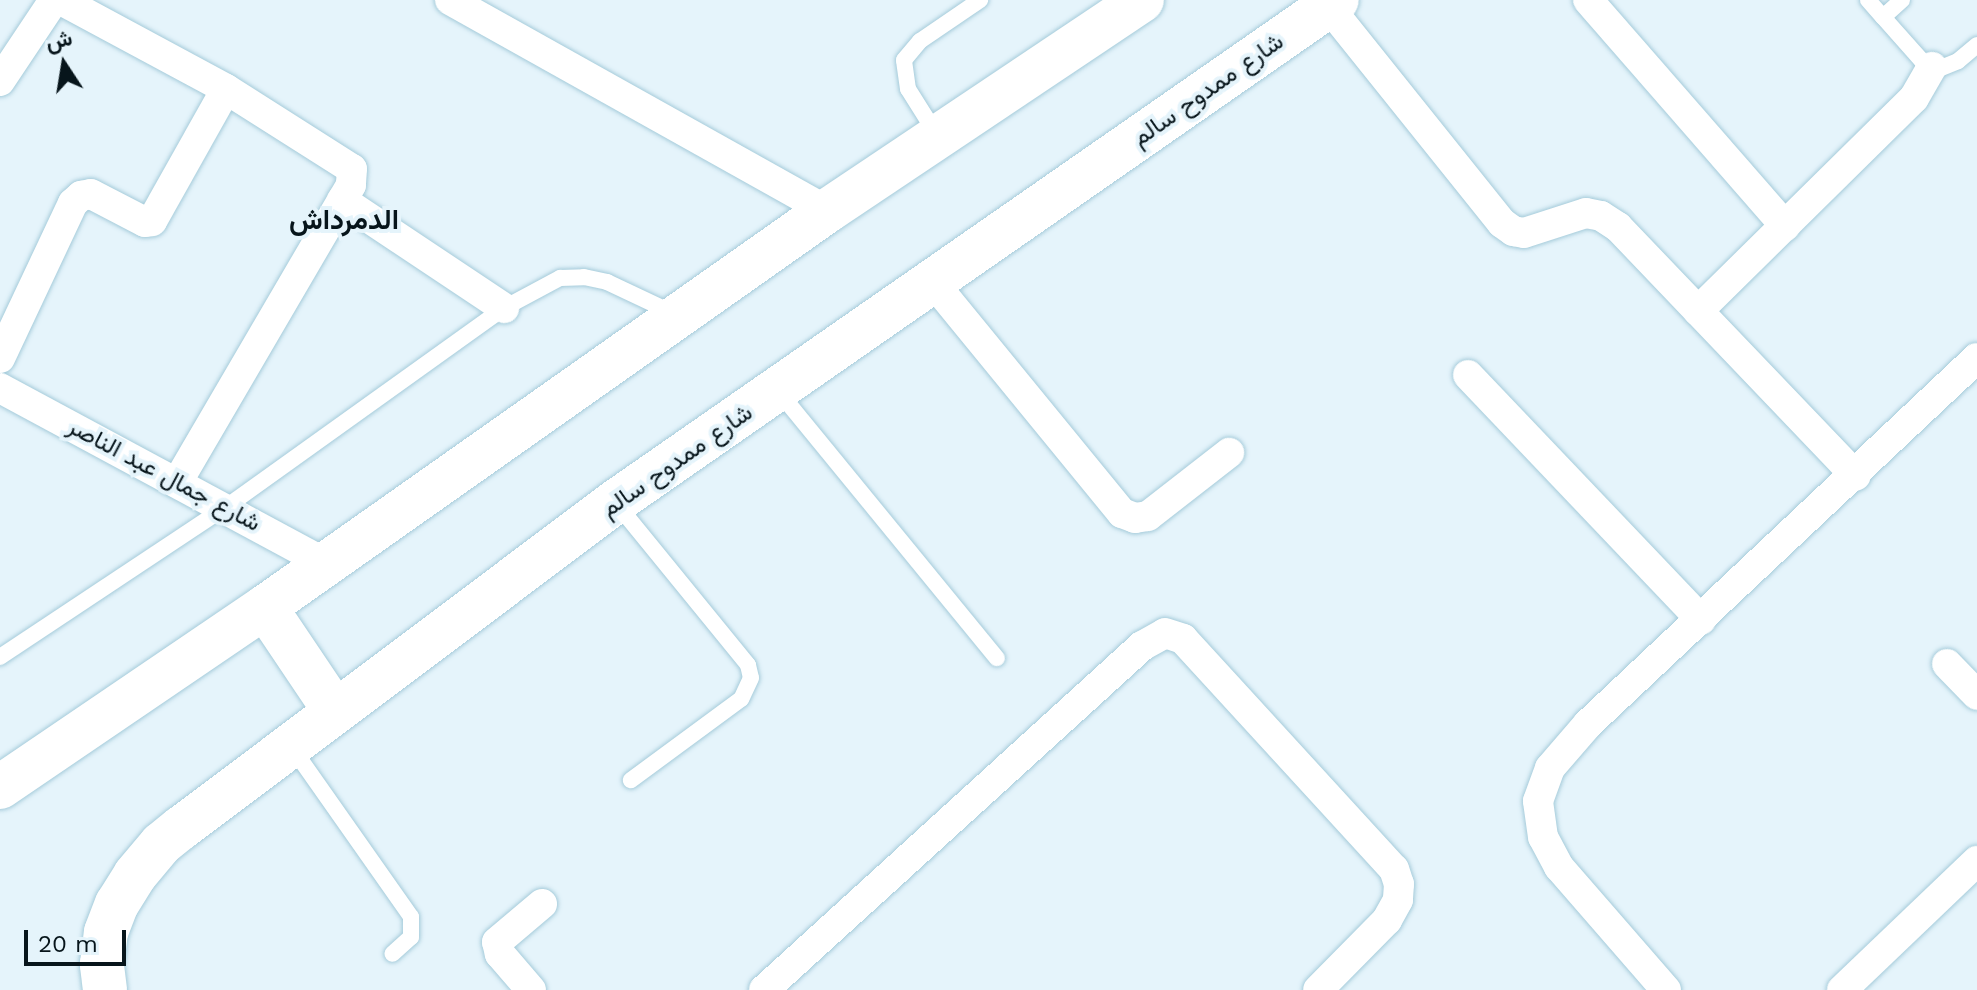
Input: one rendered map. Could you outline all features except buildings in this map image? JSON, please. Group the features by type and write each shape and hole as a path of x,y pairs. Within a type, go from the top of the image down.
{"main road":[{"path":"0,787 327,564 827,211 1142,0"},
{"name":"شارع ممدوح سالم","path":"105,990 102,964 106,932 117,904 135,875 161,844 615,502 1333,3"},
{"path":"265,607 335,711"}],"street":[{"path":"0,81 54,0"},
{"path":"61,0 226,89 352,169 354,178 342,200 177,483"},
{"path":"450,0 827,211"},
{"path":"1588,0 1785,226"},
{"path":"1333,3 1502,223 1513,231 1524,233 1573,215 1601,216 1618,227 1856,476"},
{"path":"1698,311 1914,98 1932,67"},
{"path":"0,358 73,203 81,196 91,194 145,222 152,221 226,89"},
{"path":"342,200 504,308"},
{"path":"932,281 1122,513 1135,518 1148,516 1229,453"},
{"path":"1666,990 1559,867 1543,837 1538,801 1550,768 1588,724 1856,476 1977,358"},
{"path":"1468,375 1701,620"},
{"name":"شارع جمال عبد الناصر","path":"0,388 327,564"},
{"path":"764,990 1142,646 1165,633 1183,639 1394,869 1399,884 1398,900 1387,920 1318,990"},
{"path":"1947,664 1977,695"},
{"path":"1842,990 1977,861"},
{"path":"531,990 500,954 497,942 542,904"}],"lane":[{"path":"938,136 908,89 904,60 910,48 980,0"},
{"path":"1868,0 1922,61 1932,67 1952,65 1977,45"},
{"path":"1883,17 1902,0"},
{"path":"0,657 226,507 504,308 560,278 584,277 607,282 680,316"},
{"path":"778,391 997,658"},
{"path":"615,502 748,665 751,678 741,699 631,780"},
{"path":"290,745 411,917 411,937 392,954"}],"district":[{"name":"الدمرداش","path":"344,220"}]}
